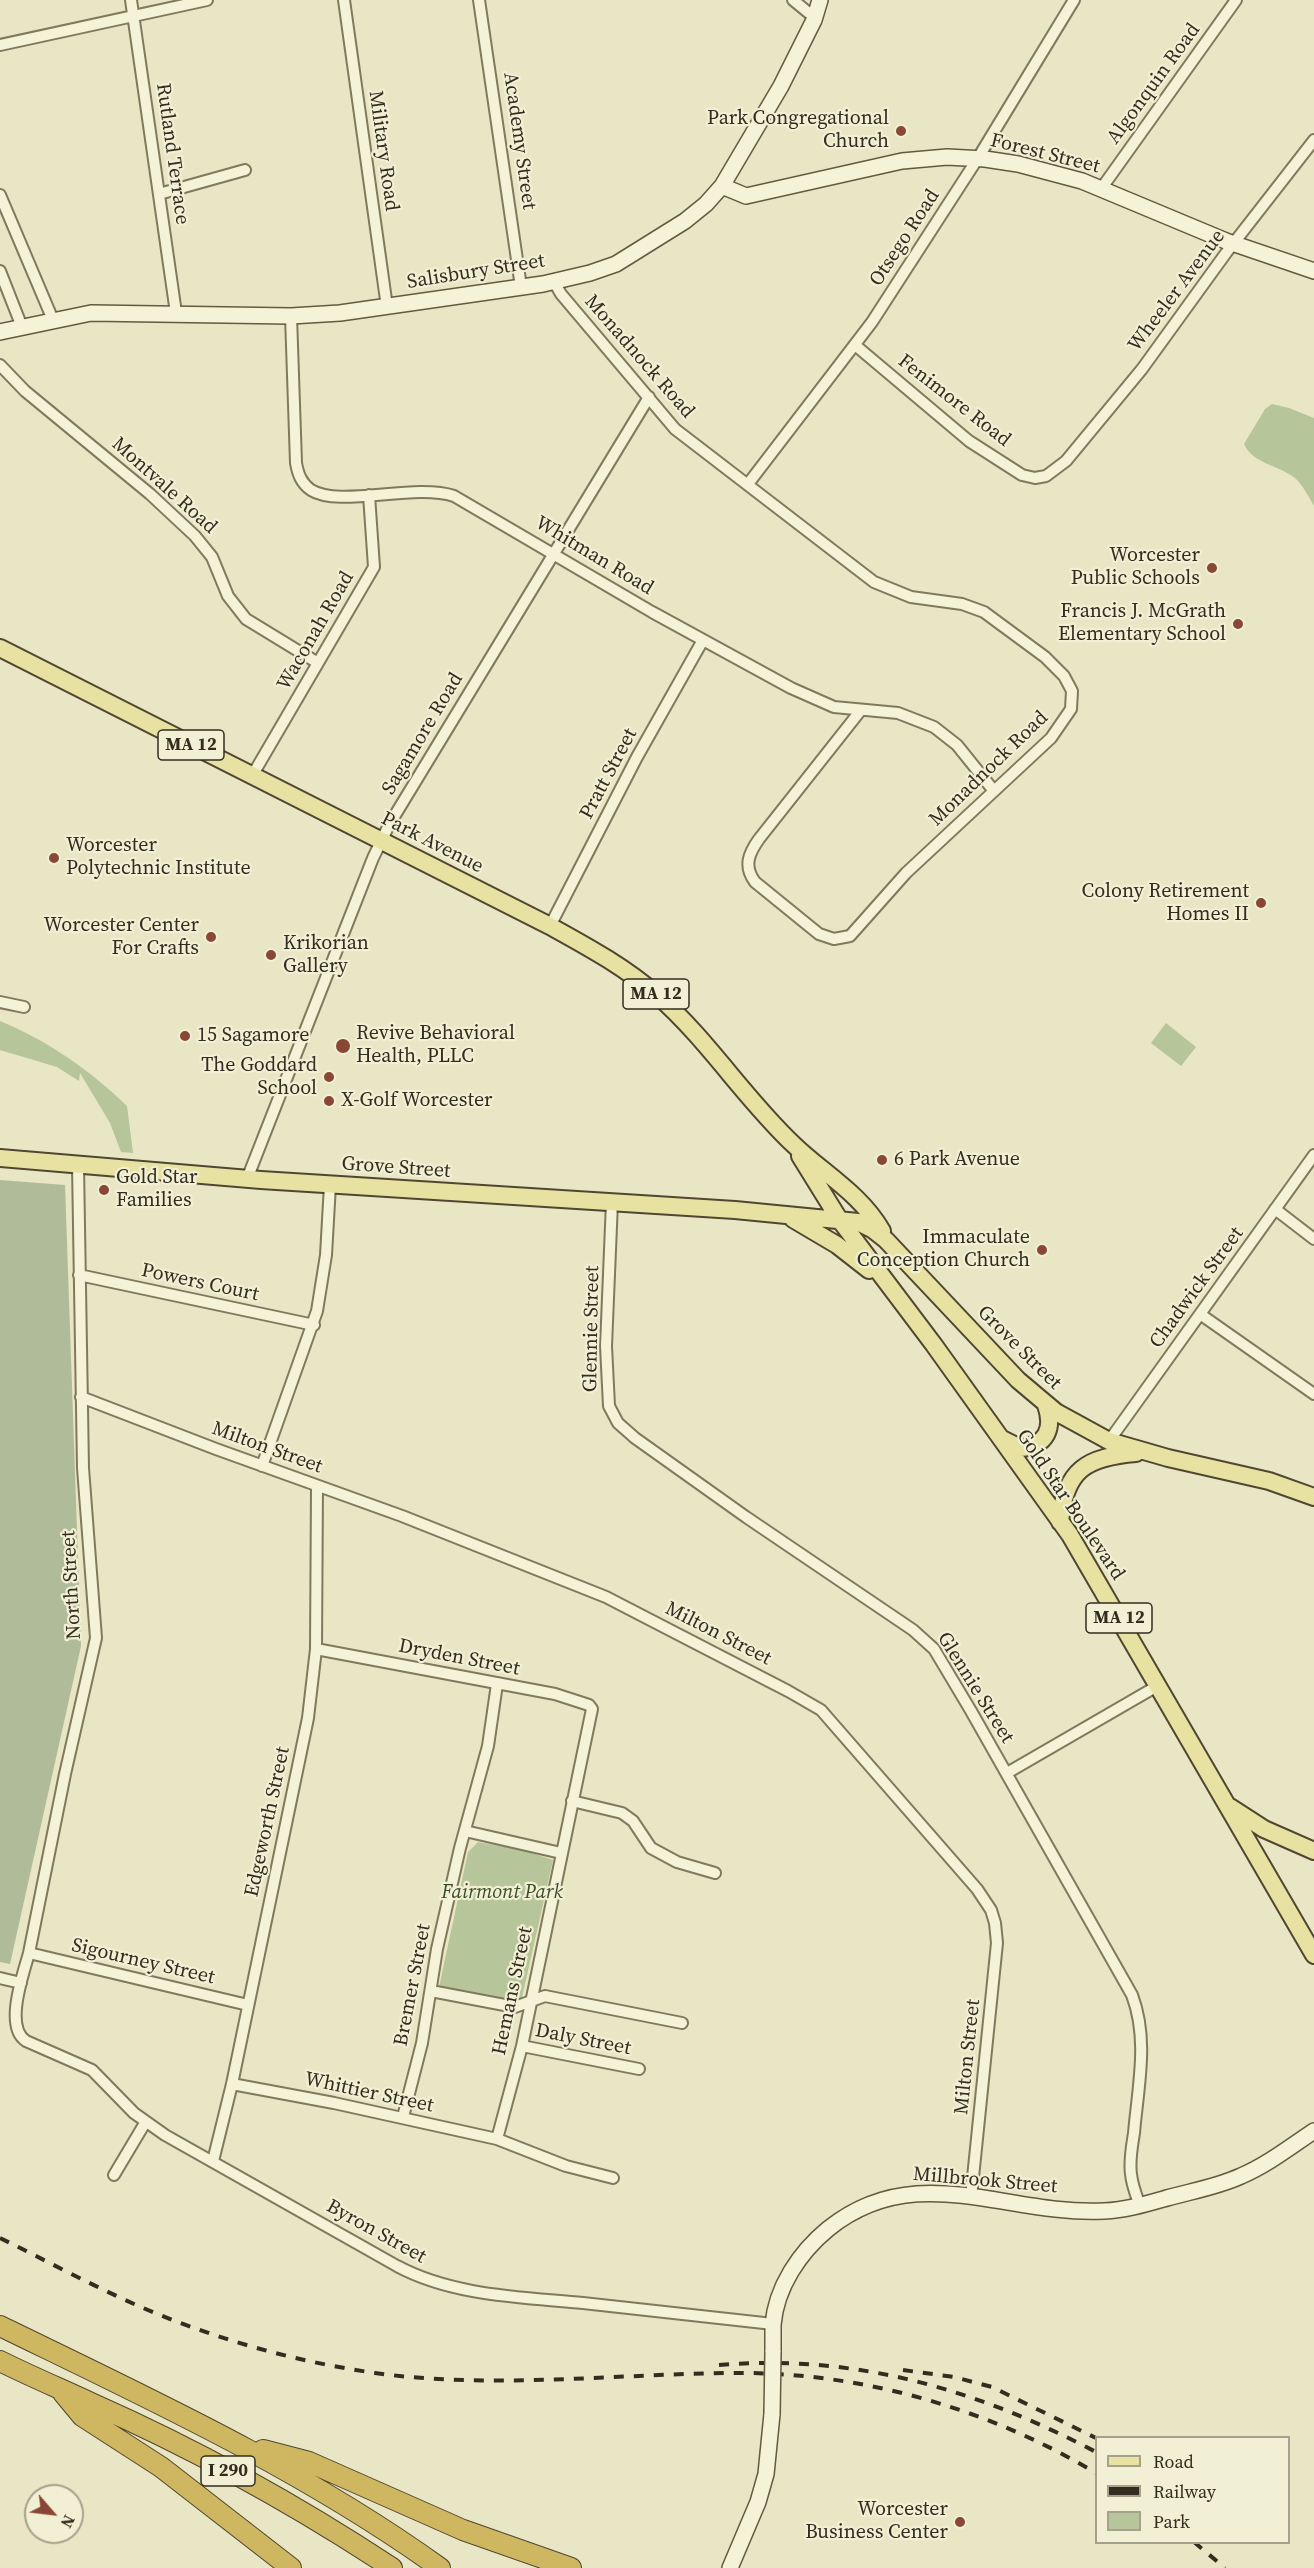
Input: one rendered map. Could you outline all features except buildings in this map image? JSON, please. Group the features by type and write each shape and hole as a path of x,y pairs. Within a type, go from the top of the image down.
{"highway":[{"name":"I 290","path":"0,2326 121,2384 233,2442 344,2504 440,2568"},
{"name":"I 290","path":"2,2362 59,2390 92,2403 233,2474 321,2523 392,2568"},
{"path":"59,2390 82,2416 161,2468 291,2568"},
{"path":"233,2442 309,2462 463,2530 570,2568"}],"main road":[{"name":"Salisbury Street","path":"0,332 91,313 291,316 340,313 554,282 603,269 631,256 697,212 722,186 781,86 815,18 820,0"},
{"name":"Forest Street","path":"722,186 746,196 888,163 928,157 978,158 1028,167 1082,181 1233,244 1314,272"},
{"name":"Park Avenue","path":"0,648 606,957 658,996 793,1145 846,1188 877,1222 886,1240"},
{"name":"Park Avenue","path":"793,1145 839,1219"},
{"name":"Grove Street","path":"0,1158 330,1185 735,1210 790,1217 839,1219 864,1224 886,1240 1010,1371 1046,1405 1083,1428 1109,1441 1269,1481 1314,1497"},
{"name":"Grove Street","path":"790,1217 850,1254 909,1311"},
{"name":"Gold Star Boulevard","path":"839,1219 909,1311 1060,1522 1159,1685 1314,1955"},
{"path":"1001,1438 1020,1448 1039,1442 1045,1437 1051,1422 1046,1405"},
{"path":"1060,1522 1064,1494 1075,1477 1089,1463 1104,1457 1146,1452"},
{"path":"1227,1804 1264,1829 1314,1851"},
{"name":"Millbrook Street","path":"730,2568 758,2502 766,2474 772,2414 773,2324 780,2295 797,2262 812,2243 849,2214 876,2200 903,2194 928,2192 1093,2211 1140,2206 1216,2186 1243,2175 1268,2162 1314,2131"}],"street":[{"name":"Rutland Terrace","path":"131,0 176,314"},
{"path":"0,45 207,0"},
{"name":"Military Road","path":"344,0 387,307"},
{"name":"Academy Street","path":"479,0 521,287"},
{"path":"793,0 815,18"},
{"name":"Otsego Road","path":"748,484 855,345 978,158 1074,0"},
{"name":"Algonquin Road","path":"1101,189 1236,0"},
{"name":"Wheeler Avenue","path":"1066,461 1142,369 1233,244 1314,140"},
{"path":"159,194 245,170"},
{"path":"0,195 52,320"},
{"path":"0,271 22,327"},
{"name":"Monadnock Road","path":"554,282 561,294 675,429 874,582 910,597 962,604 980,609 1045,657 1064,676 1073,696 1068,717 1051,738 902,877 856,932 838,940 819,934 755,882 749,871 748,858 759,839 861,710"},
{"name":"Whitman Road","path":"291,316 296,463 300,478 308,488 325,495 428,491 445,493 470,504 703,640 771,678 823,703 834,707 898,713 934,727 957,746 994,791"},
{"name":"Fenimore Road","path":"855,345 969,441 1023,475 1032,478 1042,477 1066,461"},
{"name":"Montvale Road","path":"0,365 25,391 150,494 195,536 212,557 228,596 246,619 318,663"},
{"name":"Sagamore Road","path":"247,1179 381,841 649,397"},
{"name":"Waconah Road","path":"252,776 374,567 369,495"},
{"name":"Pratt Street","path":"550,927 637,757 703,640"},
{"path":"0,1002 24,1006"},
{"name":"Chadwick Street","path":"1109,1441 1314,1155"},
{"name":"North Street","path":"16,2030 15,2018 21,1983 96,1638 83,1479 78,1165"},
{"path":"262,1466 314,1325 325,1266 330,1185"},
{"name":"Glennie Street","path":"612,1202 607,1372 609,1406 618,1423 635,1438 923,1638 934,1649 1007,1773 1132,1995 1138,2010 1141,2022 1142,2058 1131,2159 1133,2185 1140,2206"},
{"path":"1275,1209 1314,1239"},
{"name":"Powers Court","path":"79,1275 314,1325"},
{"path":"1200,1314 1314,1394"},
{"name":"Milton Street","path":"81,1397 402,1516 606,1597 821,1710 977,1889 991,1910 997,1943 971,2197"},
{"name":"Edgeworth Street","path":"213,2161 232,2084 308,1718 316,1649 317,1486"},
{"name":"Dryden Street","path":"316,1649 555,1694 585,1703 592,1709"},
{"name":"Bremer Street","path":"403,2118 422,2043 437,1949 488,1746 497,1684"},
{"path":"1007,1773 1159,1685"},
{"name":"Hemans Street","path":"497,2139 522,2046 592,1709"},
{"path":"572,1802 622,1813 633,1821 651,1848 677,1862 715,1873"},
{"path":"465,1832 561,1853"},
{"name":"Sigourney Street","path":"29,1953 248,2005"},
{"path":"0,1978 21,1983"},
{"path":"431,1991 515,2007 545,1996 682,2023"},
{"name":"Byron Street","path":"16,2030 27,2041 92,2070 146,2123 397,2266 433,2283 554,2301 773,2324"},
{"name":"Daly Street","path":"522,2046 639,2069"},
{"name":"Whittier Street","path":"232,2084 497,2139 566,2166 613,2178"},
{"path":"114,2175 146,2123"}],"green space":[{"path":"1272,404 1314,418 1314,506 1295,478 1254,456 1244,444 1265,409"},
{"path":"0,1021 35,1037 68,1057 127,1106 133,1153 121,1152 110,1123 80,1073 79,1081 57,1067 0,1050"},
{"path":"1166,1023 1196,1047 1181,1066 1151,1043"},
{"path":"0,1180 65,1185 81,1646 10,1964 0,1962"},
{"name":"Fairmont Park","path":"478,1842 523,1850 553,1860 521,2002 439,1987 468,1852"}],"railway":[{"path":"0,2238 155,2313 236,2342 319,2363 375,2373 467,2380 742,2373 834,2380 926,2399 970,2414 1014,2431 1095,2472"},
{"path":"719,2365 770,2363 819,2365 867,2371 914,2381 1006,2410 1095,2452"},
{"path":"903,2370 954,2377 992,2387 1095,2438"},
{"path":"1196,2544 1225,2568"}],"place":[{"name":"Park Congregational Church","path":"901,131"},
{"name":"Worcester Public Schools","path":"1212,568"},
{"name":"Francis J. McGrath Elementary School","path":"1238,624"},
{"name":"Worcester Polytechnic Institute","path":"54,858"},
{"name":"Colony Retirement Homes II","path":"1261,903"},
{"name":"Worcester Center For Crafts","path":"211,937"},
{"name":"Krikorian Gallery","path":"271,955"},
{"name":"15 Sagamore","path":"185,1036"},
{"name":"Revive Behavioral Health, PLLC","path":"343,1046"},
{"name":"The Goddard School","path":"329,1077"},
{"name":"X-Golf Worcester","path":"329,1101"},
{"name":"6 Park Avenue","path":"882,1160"},
{"name":"Gold Star Families","path":"104,1190"},
{"name":"Immaculate Conception Church","path":"1042,1250"},
{"name":"Worcester Business Center","path":"960,2522"}]}
